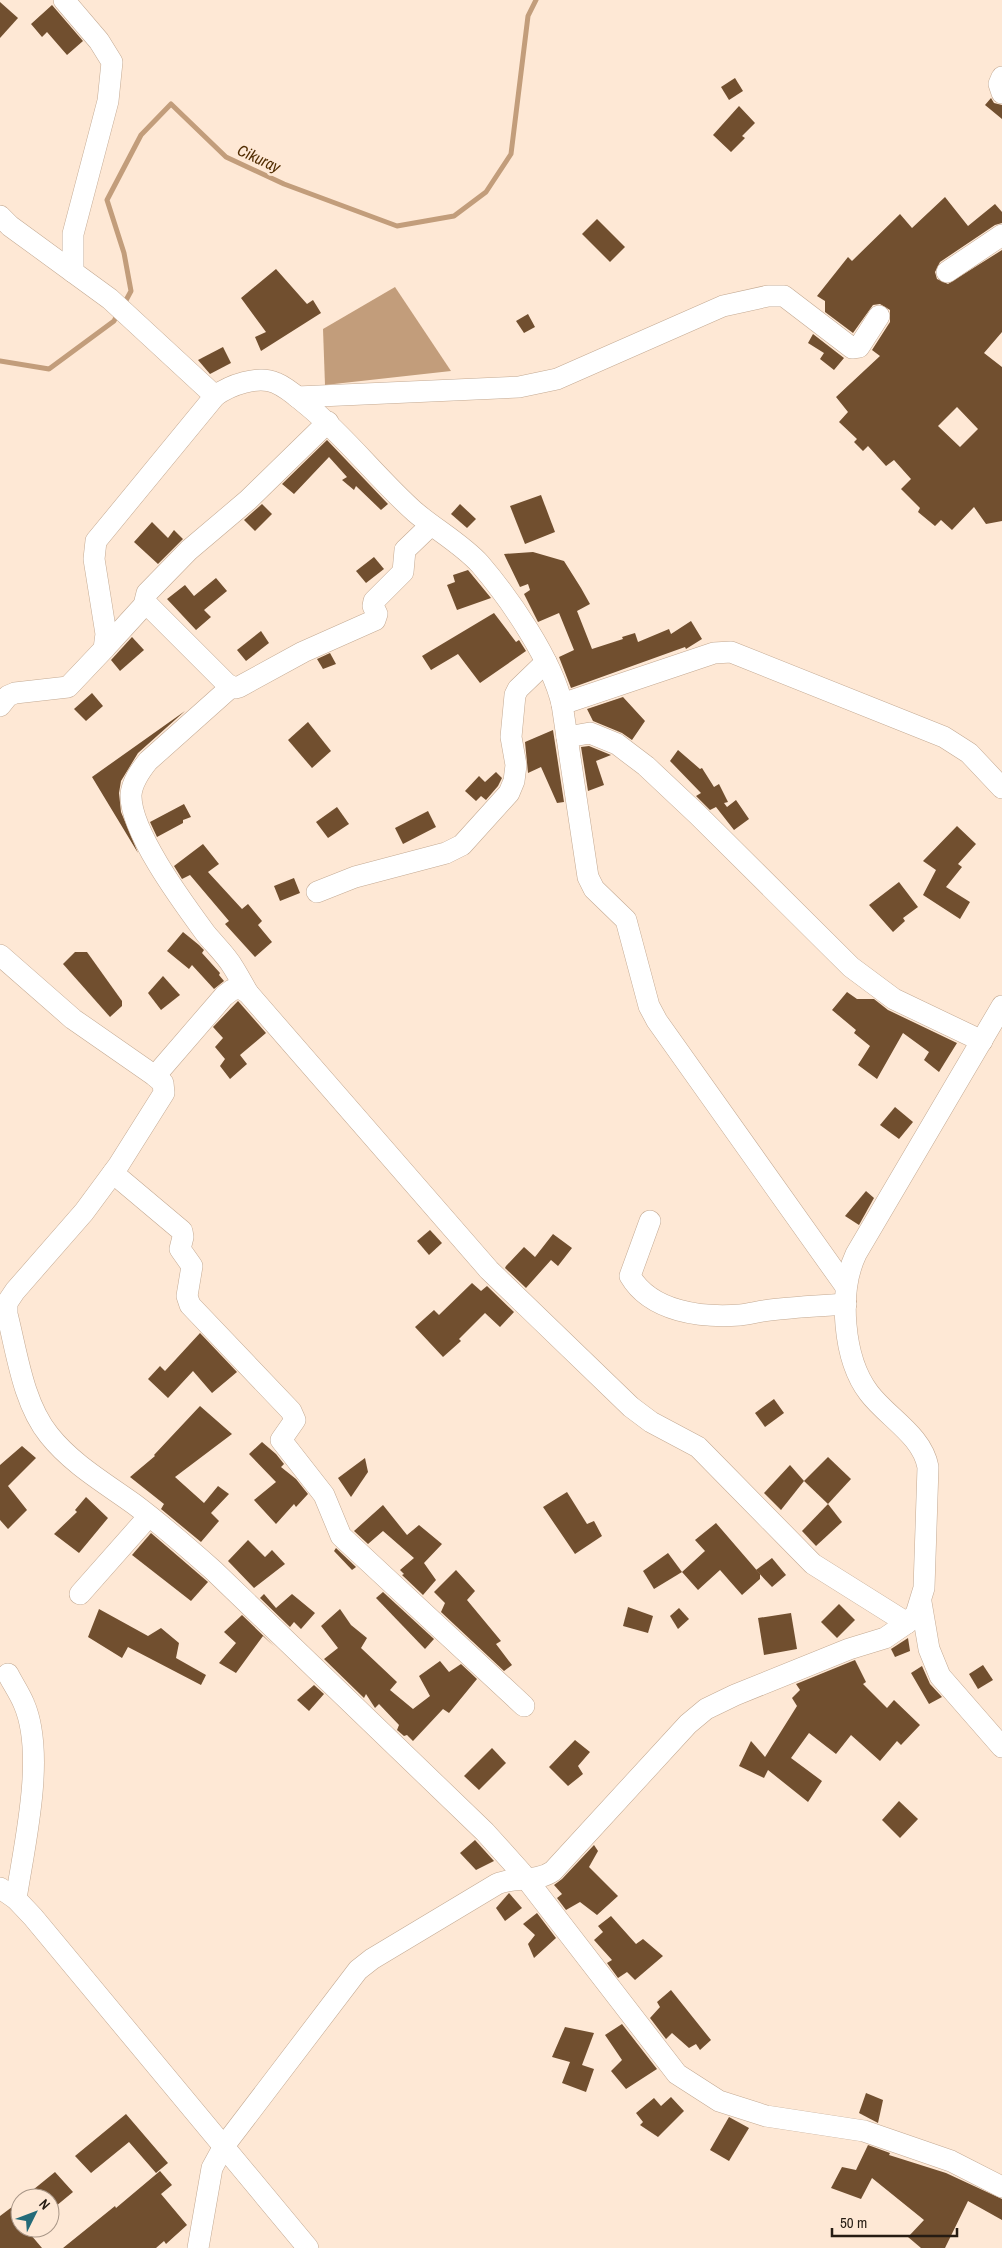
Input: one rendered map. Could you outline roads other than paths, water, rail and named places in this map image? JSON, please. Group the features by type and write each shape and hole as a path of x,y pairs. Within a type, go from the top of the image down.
{"street":[{"path":"64,0 99,40 112,62 108,101 73,234 73,272"},
{"path":"1002,76 999,84 1002,93"},
{"path":"0,216 16,230 110,299 216,396"},
{"path":"947,272 1002,235"},
{"path":"297,397 519,387 556,379 723,306 768,296 780,295 787,298 852,348 859,347 879,316"},
{"path":"104,648 106,634 94,559 96,541 216,396 228,388 266,380 286,388 328,422 414,510 479,563 509,601 546,662 555,680 562,704 588,877 594,889 626,920 652,1014 846,1296"},
{"path":"231,687 146,603 145,597 189,550 248,500 328,422"},
{"path":"431,525 405,550 403,572 374,601 373,606 377,614 375,620 303,652 239,687 231,687 148,762 137,776 131,796 135,815 147,844 178,894 207,935 232,965 248,993 489,1270 631,1408 651,1422 698,1447 813,1564 907,1623"},
{"path":"0,706 8,696 14,693 68,687 74,684 146,603"},
{"path":"562,704 714,653 732,652 944,737 968,753 1002,788"},
{"path":"317,892 355,877 446,854 462,845 509,793 514,781 516,765 510,737 515,695 518,689 546,662"},
{"path":"567,737 590,733 618,744 646,766 697,814 851,968 894,999 982,1041"},
{"path":"0,955 73,1019 163,1083 164,1093 113,1173 84,1212 14,1291 5,1308 27,1390 48,1434 86,1470 167,1529 213,1570 485,1832 527,1880 677,2074 719,2101 766,2116 864,2131 951,2161 1002,2187"},
{"path":"155,1076 224,996 232,990 240,988 248,993"},
{"path":"198,2248 212,2168 224,2146 364,1964 497,1884 511,1880 527,1880 544,1876 553,1870 688,1724 706,1709 849,1649 885,1638 907,1623 916,1614 924,1588 927,1486 925,1454 919,1444 869,1394 859,1379 849,1346 846,1296 849,1270 856,1254 1002,1006"},
{"path":"113,1173 182,1231 183,1237 180,1249 192,1266 187,1296 190,1305 291,1411 295,1420 281,1440 324,1495 341,1536 524,1706"},
{"path":"650,1221 630,1276 643,1292 660,1304 690,1313 739,1315 846,1296"},
{"path":"80,1594 149,1516"},
{"path":"921,1602 929,1649 940,1676 1002,1747"},
{"path":"8,1674 25,1705 32,1735 33,1783 8,1894 224,2146 308,2248"}],"waterway":[{"name":"Cikuray","path":"124,304 131,291 124,253 107,200 141,135 171,104 226,157 284,184 397,226 454,216 486,192 511,154 528,16 536,0"},
{"name":"Cikuray","path":"0,361 49,369 114,321 118,313"}]}
